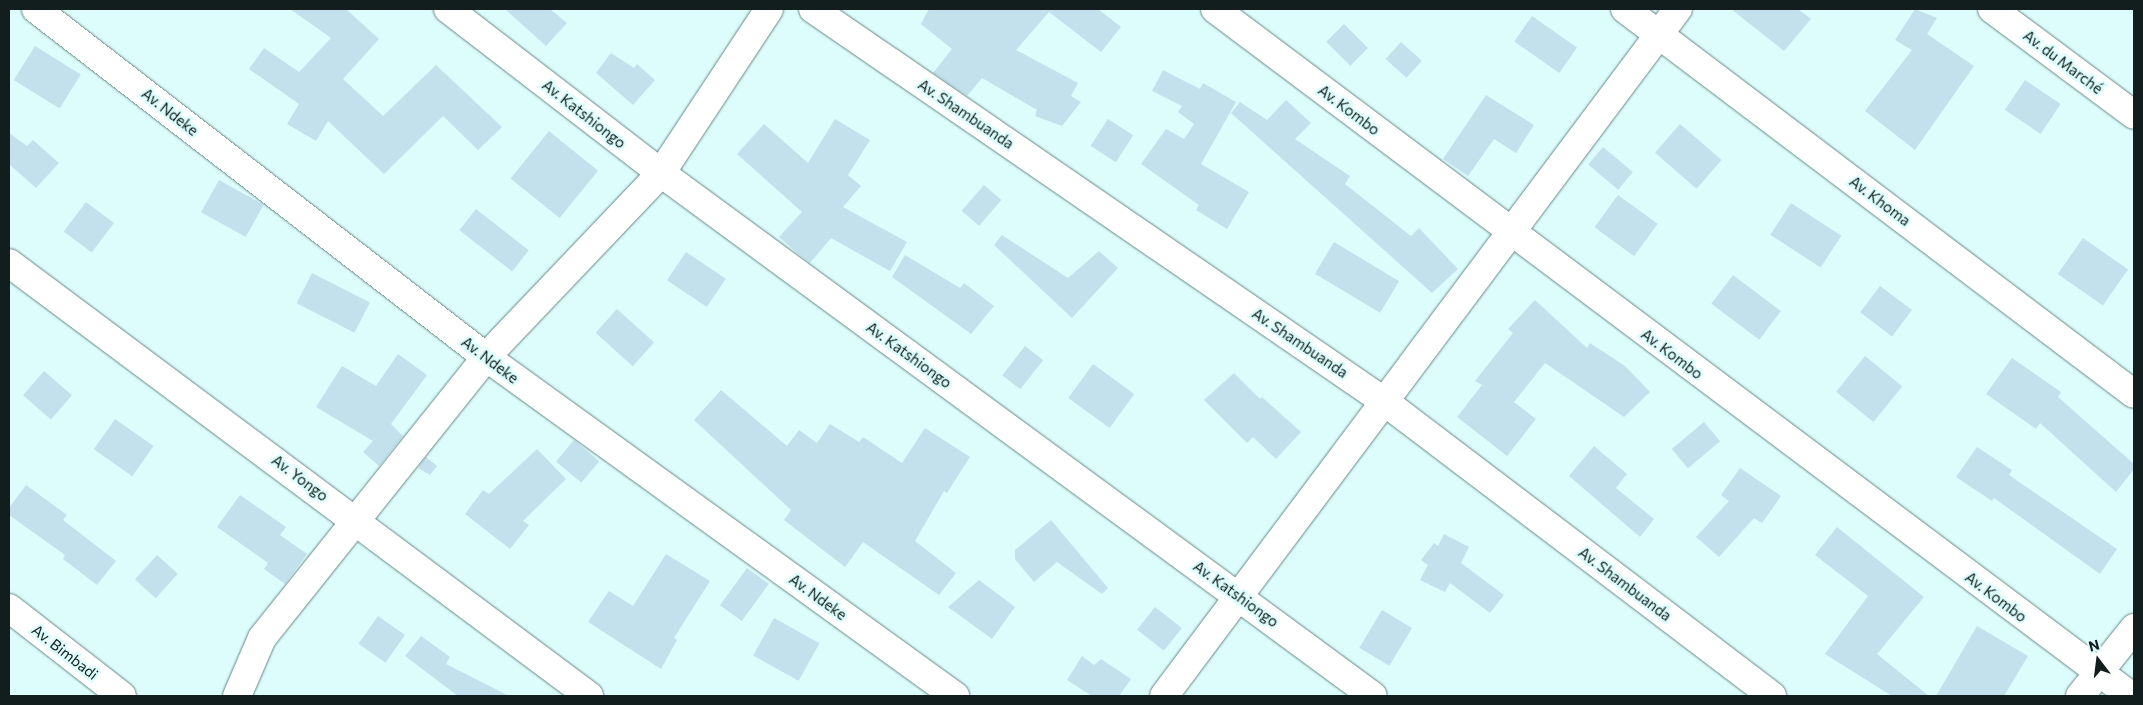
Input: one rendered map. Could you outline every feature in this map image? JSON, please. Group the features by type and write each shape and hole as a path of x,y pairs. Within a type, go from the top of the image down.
{"street":[{"name":"Av. Ndeke","path":"36,9 486,357 955,696"},
{"name":"Av. Katshiongo","path":"448,9 661,173 1373,696"},
{"path":"237,696 262,638 486,357 661,173 769,9"},
{"name":"Av. Shambuanda","path":"813,9 1385,402 1772,696"},
{"name":"Av. Kombo","path":"1216,9 1510,232 2130,696"},
{"name":"Av. Khoma","path":"1625,9 2134,394"},
{"path":"1164,696 1678,9"},
{"name":"Av. du Marché","path":"1992,9 2134,114"},
{"name":"Av. Yongo","path":"9,263 356,520 589,696"},
{"name":"Av. Bimbadi","path":"9,608 122,696"},
{"path":"2080,696 2134,628"}],"building":[{"path":"290,9 346,9 379,39 343,79 383,116 436,65 502,127 478,150 443,116 384,174 328,121 316,141 287,124 299,104 249,69 264,48 299,72 331,38"},
{"path":"505,9 550,9 567,23 546,46"},
{"path":"929,9 1098,9 1121,27 1101,52 1049,12 1016,50 1078,83 1071,96 1081,102 1062,126 1035,116 1037,110 982,78 967,96 933,73 952,49 921,24"},
{"path":"1731,9 1798,9 1811,19 1784,51"},
{"path":"1915,9 1937,18 1927,34 1974,66 1915,150 1865,111 1912,50 1895,40"},
{"path":"1532,16 1577,48 1559,73 1514,41"},
{"path":"1344,24 1368,48 1350,66 1326,42"},
{"path":"1401,42 1422,61 1406,78 1386,59"},
{"path":"35,46 81,75 60,109 14,80"},
{"path":"611,53 634,68 637,64 655,80 633,105 596,73"},
{"path":"1163,70 1200,89 1203,83 1236,102 1201,164 1249,192 1227,229 1196,210 1199,205 1141,164 1166,129 1184,139 1194,124 1178,112 1182,106 1152,91"},
{"path":"2025,80 2061,104 2041,134 2005,110"},
{"path":"1486,95 1534,125 1516,153 1494,139 1468,176 1443,159"},
{"path":"1286,100 1311,123 1295,139 1350,176 1345,184 1411,236 1419,228 1458,269 1432,293 1231,113 1240,102 1267,120"},
{"path":"835,119 870,140 848,175 861,186 843,207 907,242 890,271 831,238 810,263 779,237 802,212 737,154 764,124 808,163"},
{"path":"1108,119 1133,135 1116,162 1091,146"},
{"path":"1680,124 1722,160 1697,189 1655,153"},
{"path":"549,131 598,171 560,218 511,178"},
{"path":"9,133 27,146 33,140 59,163 36,188 9,164"},
{"path":"1603,147 1633,172 1618,190 1588,165"},
{"path":"219,180 264,205 246,237 201,212"},
{"path":"984,185 1001,200 979,226 962,211"},
{"path":"1618,195 1658,224 1634,256 1594,227"},
{"path":"86,202 114,223 92,253 64,232"},
{"path":"1791,203 1841,236 1821,268 1770,235"},
{"path":"476,209 529,250 512,272 459,230"},
{"path":"1002,235 1068,278 1099,251 1118,268 1072,318 994,245"},
{"path":"2083,238 2128,270 2103,306 2058,274"},
{"path":"1334,242 1399,281 1380,313 1315,274"},
{"path":"686,252 726,279 707,307 667,280"},
{"path":"905,255 960,288 964,283 994,306 971,334 892,277"},
{"path":"312,273 370,303 354,333 297,303"},
{"path":"1733,275 1781,311 1759,340 1711,304"},
{"path":"1880,286 1912,310 1892,336 1860,312"},
{"path":"1535,300 1587,348 1590,343 1625,366 1650,392 1624,417 1545,363 1514,402 1536,419 1507,456 1457,417 1482,385 1475,381 1513,333 1508,329"},
{"path":"617,309 654,342 633,366 596,333"},
{"path":"1025,346 1043,360 1020,389 1002,375"},
{"path":"398,354 427,375 391,424 403,436 379,466 363,452 373,441 316,407 342,366 376,386"},
{"path":"1865,356 1902,386 1873,422 1836,392"},
{"path":"2012,358 2061,392 2058,397 2134,464 2134,469 2116,492 2040,423 2036,429 1986,394"},
{"path":"1093,364 1134,394 1110,428 1068,398"},
{"path":"44,371 72,395 51,419 23,395"},
{"path":"1234,373 1260,399 1262,397 1301,432 1276,459 1253,437 1247,443 1204,400"},
{"path":"721,390 787,446 799,430 817,443 830,424 859,442 863,437 902,463 925,428 970,457 947,493 944,491 915,541 956,573 939,595 863,542 845,567 784,520 791,510 694,420"},
{"path":"115,419 154,446 132,476 94,449"},
{"path":"1704,422 1720,441 1688,468 1672,449"},
{"path":"574,440 599,461 581,483 556,461"},
{"path":"1594,446 1627,474 1616,488 1654,519 1640,537 1569,476"},
{"path":"1977,447 2012,470 2009,475 2117,549 2100,574 1994,498 1992,501 1956,477"},
{"path":"537,449 566,479 523,521 529,525 510,549 465,514 483,490 489,494"},
{"path":"426,457 437,466 430,475 418,468"},
{"path":"1740,468 1781,496 1762,523 1754,518 1719,557 1696,537 1729,501 1721,495"},
{"path":"26,485 67,515 63,520 116,561 97,585 63,559 65,555 9,515 9,508"},
{"path":"240,495 286,527 280,535 307,554 285,584 264,569 268,563 217,527"},
{"path":"1051,520 1108,588 1102,594 1057,562 1034,582 1015,559 1015,550"},
{"path":"1837,527 1924,597 1877,654 1929,696 1892,696 1825,654 1868,596 1815,555"},
{"path":"1444,534 1469,547 1461,563 1504,595 1490,613 1450,583 1445,592 1420,580 1428,565 1421,560 1434,543 1438,546"},
{"path":"666,554 710,581 674,638 677,640 661,669 588,622 609,591 633,606"},
{"path":"157,555 178,574 156,598 135,580"},
{"path":"747,568 769,584 742,621 720,605"},
{"path":"979,580 1015,607 992,639 948,607"},
{"path":"1155,607 1182,628 1164,651 1137,630"},
{"path":"1382,610 1412,628 1389,666 1359,648"},
{"path":"378,616 405,635 386,663 358,644"},
{"path":"774,618 819,643 799,681 753,656"},
{"path":"1977,626 2028,656 2004,696 1936,696"},
{"path":"421,636 450,657 446,664 509,696 458,696 405,656"},
{"path":"1082,656 1094,665 1101,659 1131,679 1119,696 1092,696 1067,680"}]}
